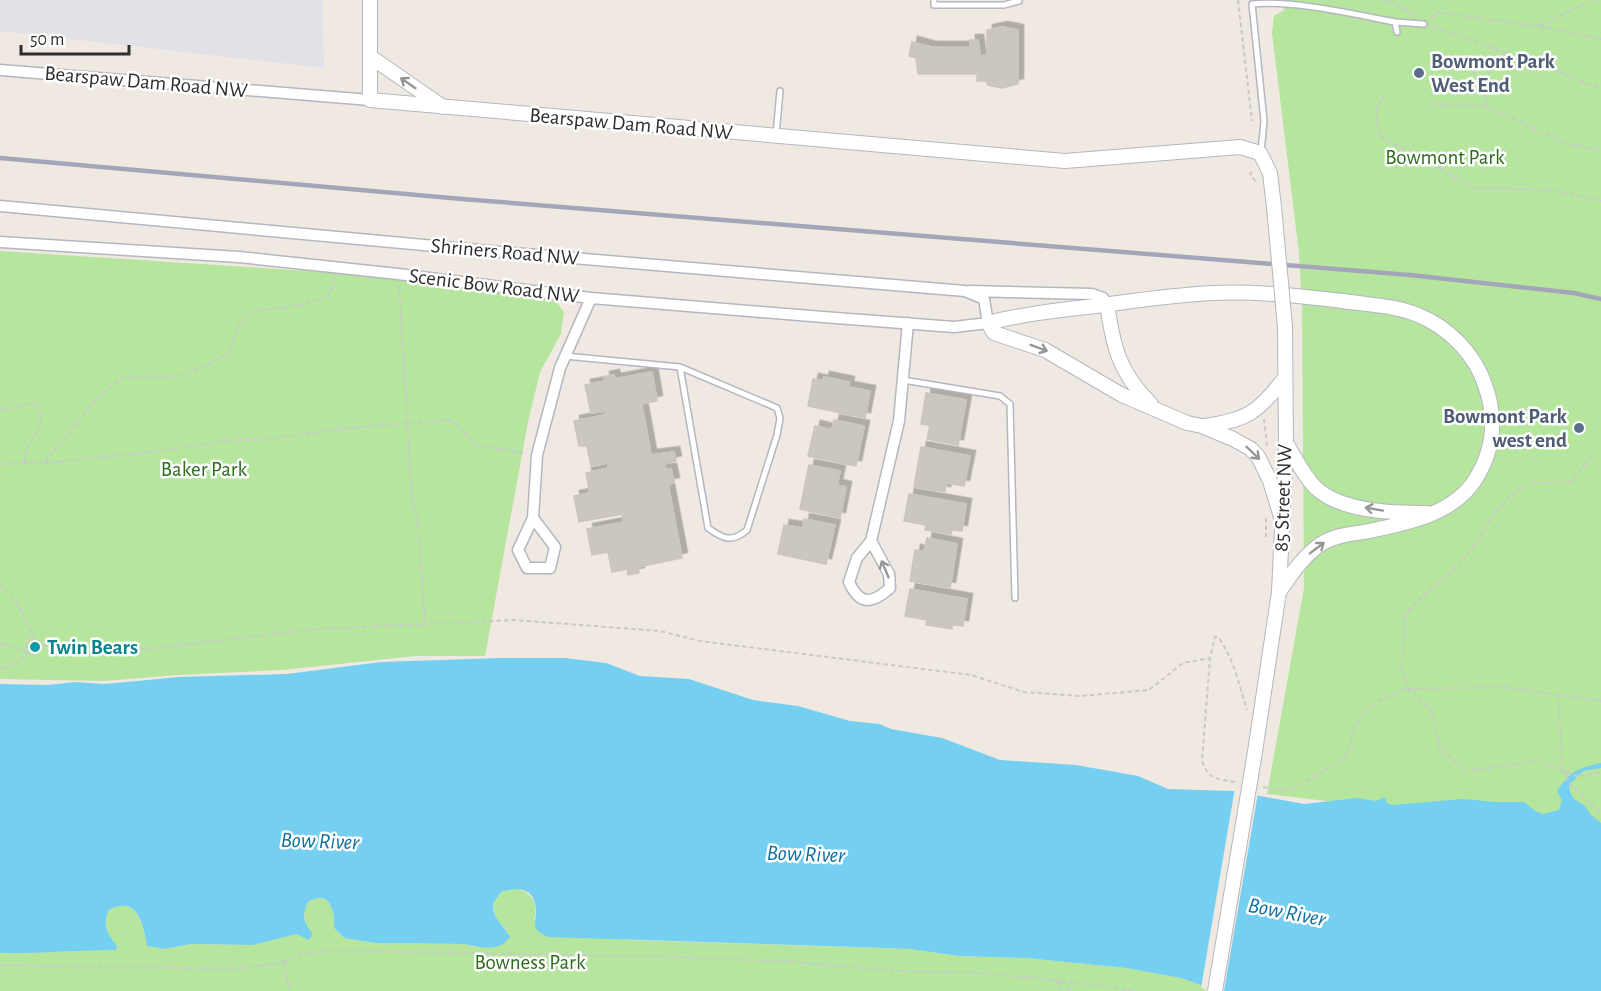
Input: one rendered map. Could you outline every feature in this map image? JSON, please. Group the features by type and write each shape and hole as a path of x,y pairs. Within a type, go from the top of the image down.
{"street":[{"path":"370,0 370,100"},
{"path":"371,57 445,108"},
{"name":"Bearspaw Dam Road NW","path":"0,70 370,100 1065,162 1222,147 1240,147 1260,153"},
{"name":"85 Street NW","path":"1215,991 1279,592 1286,443 1285,327 1270,173 1260,153"},
{"name":"Shriners Road NW","path":"0,206 489,251 965,291 1092,294 1103,298 1107,304"},
{"name":"Scenic Bow Road NW","path":"0,242 239,257 591,298 954,327 988,324"},
{"path":"965,291 984,299 988,324 994,333 1045,350 1122,395 1187,423 1202,426 1251,449 1259,458 1282,520"},
{"path":"988,324 1020,315 1149,298 1213,293 1257,294 1387,307 1417,314 1435,324 1464,349 1475,364 1490,398 1493,436 1489,453 1475,481 1460,497 1409,523 1338,536 1321,544 1301,562 1279,592"},
{"path":"533,518 555,546 550,568 527,568 518,550 533,518 537,455 560,368 591,298"},
{"path":"1107,304 1113,343 1122,367 1137,390 1157,410"},
{"path":"871,541 889,574 890,588 879,599 866,600 855,595 849,582 857,558 871,541 899,421 908,323"},
{"path":"1202,426 1225,423 1248,415 1259,408 1286,378"},
{"path":"1286,443 1315,487 1336,501 1378,511 1432,513"}],"lane":[{"path":"934,0 934,5 1004,5 1019,1"},
{"name":"85 Street NW","path":"1260,153 1264,121 1252,4 1267,0 1287,0 1395,22"},
{"path":"1397,32 1395,22 1424,24"},
{"path":"776,137 780,91"},
{"path":"565,356 680,367 777,408 780,418 777,435 747,530 738,537 722,538 708,528 680,367"},
{"path":"903,380 1000,396 1010,404 1015,598"}],"path":[{"path":"1238,0 1252,121"},
{"path":"1382,0 1408,10 1424,24 1601,88"},
{"path":"1539,27 1577,7 1597,0"},
{"path":"1424,24 1438,12 1601,39"},
{"path":"1482,79 1505,54"},
{"path":"1444,60 1454,66 1468,68 1482,79 1487,106"},
{"path":"1384,94 1376,110 1380,136 1475,188 1553,190 1601,201"},
{"path":"1432,104 1487,106 1565,143 1601,150"},
{"path":"45,462 96,400 122,378 179,376 200,369 228,354 239,325 254,311 296,306 328,297 339,267"},
{"path":"398,274 412,500 418,522 425,623"},
{"path":"0,409 12,409 24,404 36,403 42,414 40,428 25,450 25,462"},
{"path":"1262,414 1267,451"},
{"path":"0,464 45,462 167,450 231,440 259,440 349,428 449,420 457,424 475,445 537,455"},
{"path":"1591,457 1570,482 1530,483 1512,494 1492,516 1459,565 1419,599 1405,616 1402,671 1409,689 1432,710 1440,749 1467,771 1536,761 1578,776 1601,772"},
{"path":"1266,510 1266,543"},
{"path":"0,585 16,603 36,641 61,654 156,648 316,629 514,620 660,631 700,641 971,675 1024,692 1080,696 1149,690 1183,663 1210,658"},
{"path":"0,668 6,668 26,656 27,642 33,636"},
{"path":"1235,783 1211,776 1206,772 1202,761 1210,658 1215,636 1218,636 1225,646 1247,710 1250,701"},
{"path":"0,643 33,653 44,646"},
{"path":"1259,787 1288,791 1298,787 1345,756 1356,726 1367,710 1395,692 1409,689 1503,687 1601,701"},
{"path":"1558,695 1563,770 1570,784 1601,813"},
{"path":"0,965 236,969 283,962 305,953 330,951 644,956 971,972 1073,982 1134,991"},
{"path":"283,962 290,991"},
{"path":"1058,981 1061,991"},
{"path":"1068,991 1073,982"}],"shaded area":[{"path":"0,0 322,0 324,68 0,31"}],"green space":[{"name":"Bowmont Park","path":"1282,0 1601,0 1601,842 1581,832 1267,794 1304,588 1302,309 1299,253 1272,33 1274,16 1284,10"},
{"name":"Baker Park","path":"0,251 370,275 553,298 564,312 561,334 540,372 528,422 485,656 416,656 282,670 104,681 0,679"},
{"name":"Bowness Park","path":"514,888 525,892 533,899 536,908 534,920 626,940 910,949 958,956 1026,958 1126,968 1181,978 1220,991 0,991 0,953 116,949 117,946 107,929 106,920 109,910 119,906 127,906 137,914 147,946 165,949 191,944 253,945 297,934 306,927 304,911 308,902 321,898 330,904 334,928 344,938 375,943 464,944 476,947 506,929 496,920 493,905 501,892"}],"water":[{"name":"Bow River","path":"565,658 606,663 640,676 689,679 753,700 798,706 850,721 879,724 891,729 942,738 1000,760 1076,765 1138,776 1168,789 1233,791 1304,804 1357,798 1376,801 1385,797 1387,803 1392,805 1463,799 1524,802 1543,814 1559,810 1562,800 1557,791 1570,775 1580,769 1601,763 1601,768 1583,771 1570,784 1569,789 1573,798 1585,806 1601,823 1601,991 1218,991 1181,978 1126,968 1026,958 958,956 910,949 548,937 536,929 535,902 532,897 529,893 519,889 501,892 493,904 497,918 510,937 501,945 489,948 464,944 375,943 344,938 334,928 330,904 321,898 308,902 306,906 304,918 312,933 308,940 297,934 253,945 191,944 165,949 147,946 137,914 127,906 119,906 109,910 106,920 108,933 117,946 116,950 0,953 0,684 48,685 75,682 105,684 179,677 287,674 381,662"}],"pier":[{"path":"1235,788 1258,793 1224,991 1209,991 1201,988"}],"building":[{"path":"1002,27 1018,30 1018,84 1002,88 988,85 986,81 977,81 977,74 918,74 916,58 909,56 912,42 931,47 970,47 970,40 978,40 980,55 987,55 987,30"},
{"path":"652,372 657,401 631,406 632,408 642,406 651,455 674,452 676,461 664,464 665,469 671,469 674,483 668,484 682,558 638,567 639,573 628,575 627,569 612,572 608,552 592,555 587,529 624,522 622,514 579,522 574,496 590,493 586,473 609,468 608,463 591,466 587,446 579,446 574,421 605,415 605,411 591,413 585,385 605,381 604,377 614,375 615,379"},
{"path":"824,377 849,382 848,387 870,391 865,418 808,406 813,379 823,381"},
{"path":"926,393 966,400 958,445 927,439 930,425 921,424"},
{"path":"834,420 864,426 856,466 808,456 815,426 832,430"},
{"path":"921,447 970,456 964,486 946,483 945,492 914,487"},
{"path":"809,465 840,471 837,485 846,487 840,518 800,509"},
{"path":"909,494 966,504 962,531 952,530 951,534 925,530 926,525 904,521"},
{"path":"804,519 835,525 826,564 778,554 784,525 803,528"},
{"path":"927,538 957,544 950,588 910,581 915,550 924,552"},
{"path":"910,589 967,599 963,626 952,625 952,629 926,625 927,620 905,616"}],"railway":[{"path":"0,158 462,199 1410,275 1574,293 1601,299"}],"place":[{"name":"Bowmont Park West End","path":"1419,73"},
{"name":"Bowmont Park west end","path":"1579,428"},
{"name":"Twin Bears","path":"35,647"}]}
